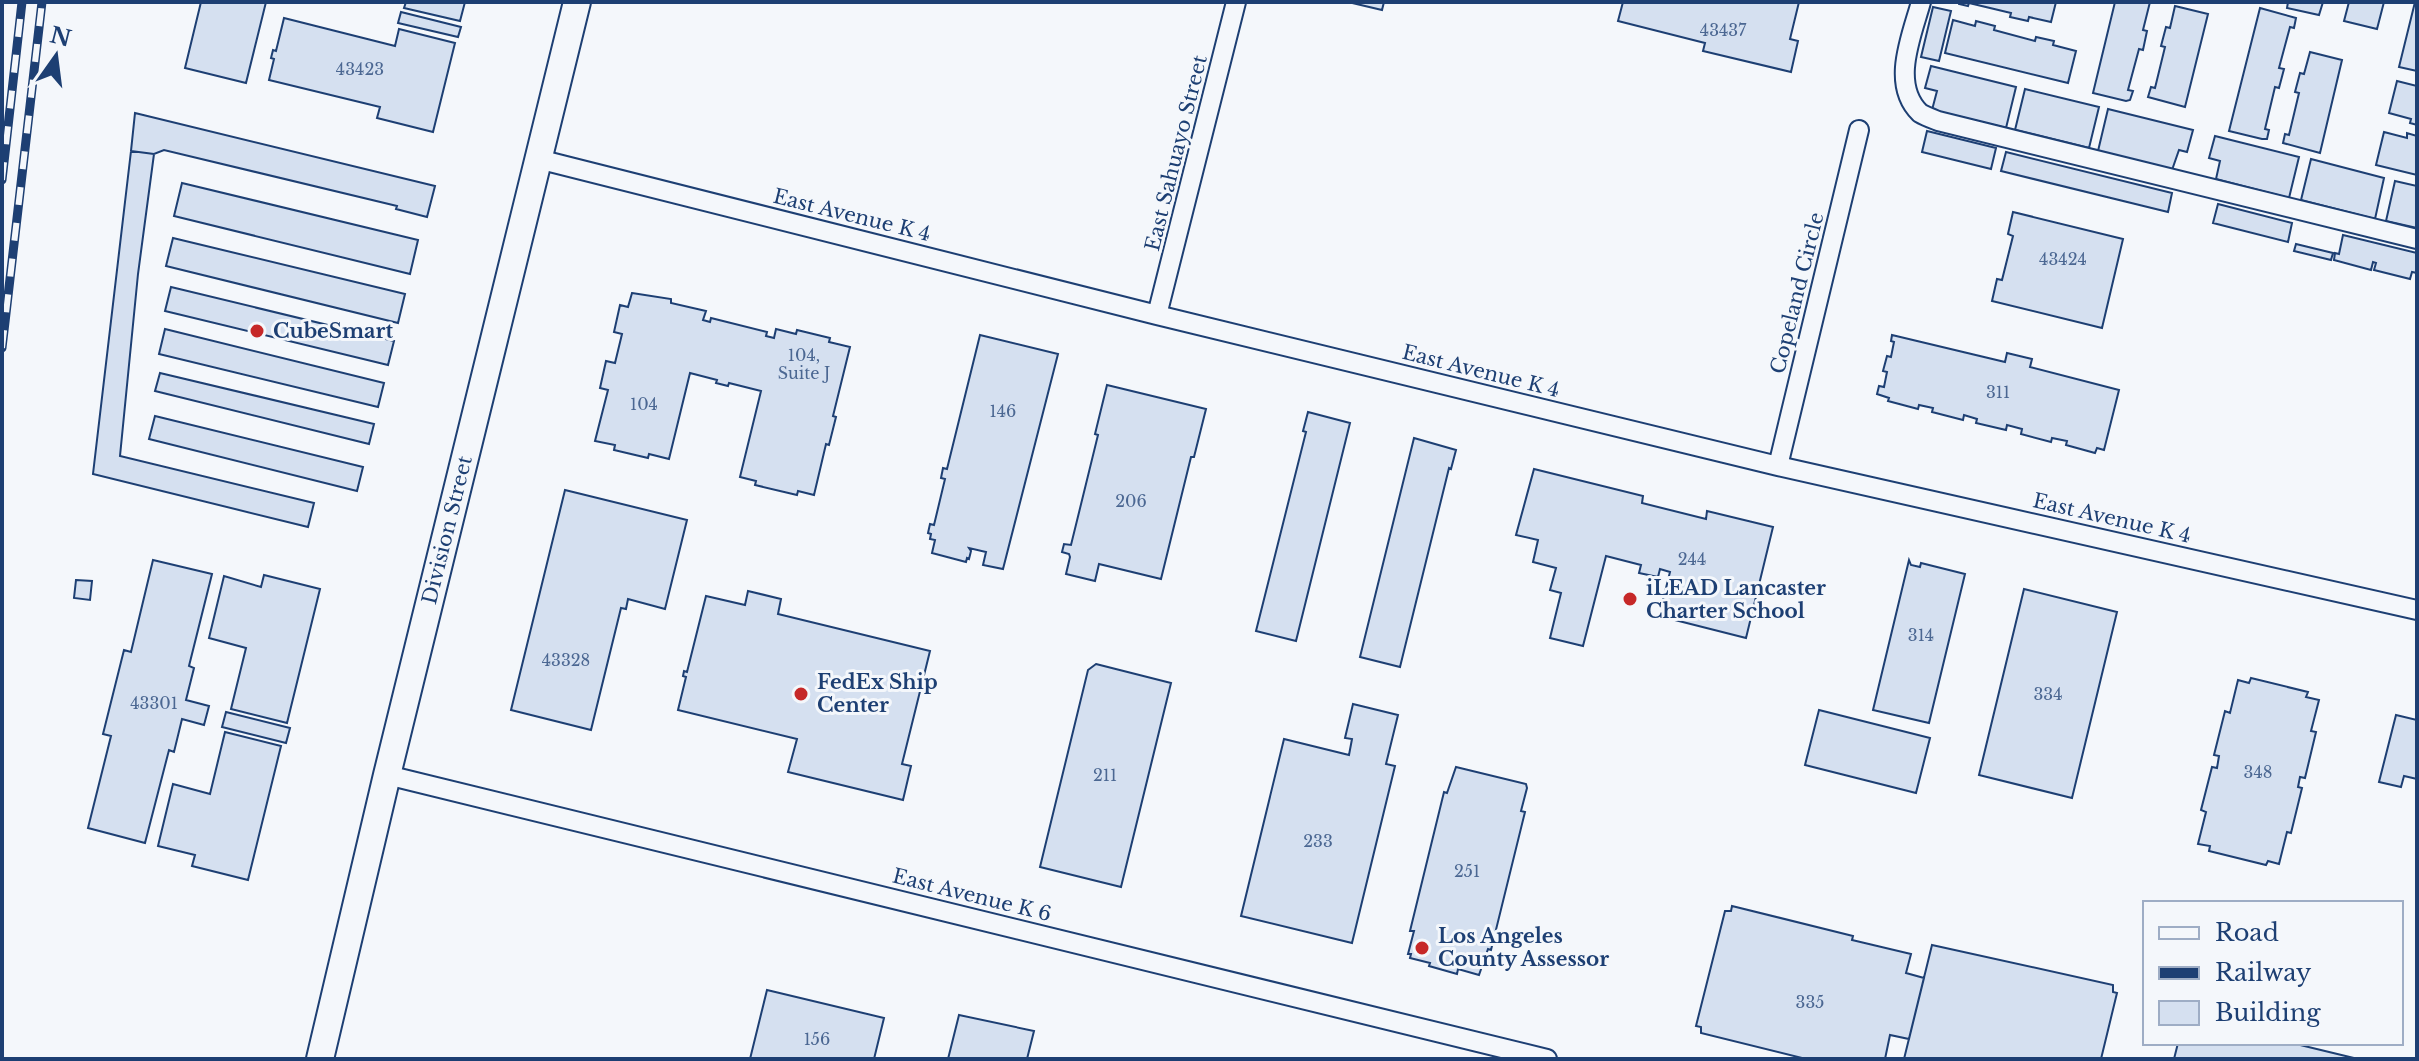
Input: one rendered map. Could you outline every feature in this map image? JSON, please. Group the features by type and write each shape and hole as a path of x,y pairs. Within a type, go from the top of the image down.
{"main road":[{"name":"Division Street","path":"320,1059 577,2"}],"street":[{"name":"East Sahuayo Street","path":"1157,315 1236,2"},
{"path":"1921,2 1903,71 1909,95 1921,113 1938,121 2417,239"},
{"name":"Copeland Circle","path":"1778,466 1859,130"},
{"name":"East Avenue K 4","path":"538,159 1157,315 1778,466 2417,610"},
{"name":"East Avenue K 6","path":"387,775 1547,1059"}],"building":[{"path":"201,2 266,2 246,83 185,68"},
{"path":"406,2 465,2 460,21 404,8"},
{"path":"1348,2 1384,2 1382,10"},
{"path":"1623,2 1799,2 1790,39 1798,41 1791,72 1703,51 1705,43 1618,21"},
{"path":"1959,2 2056,2 2051,22 2029,17 2028,21 2010,17 2011,13"},
{"path":"2115,2 2150,2 2143,30 2147,31 2143,50 2139,49 2128,90 2133,91 2130,100 2126,101 2093,93"},
{"path":"2288,2 2323,2 2319,15 2287,8"},
{"path":"2349,2 2384,2 2377,29 2344,21"},
{"path":"2417,2 2417,71 2399,67"},
{"path":"2175,6 2208,14 2185,107 2148,97 2151,87 2155,88 2165,47 2161,46 2166,27 2170,28"},
{"path":"1933,7 1951,11 1939,61 1921,57"},
{"path":"2260,8 2296,18 2294,28 2290,27 2279,68 2284,69 2279,88 2275,87 2265,129 2269,130 2267,139 2229,131"},
{"path":"401,12 461,27 458,37 398,23"},
{"path":"284,18 395,46 399,29 455,43 433,132 377,118 380,107 269,80 274,59 271,58 273,50 276,51"},
{"path":"1953,20 1975,26 1976,21 1995,26 1994,30 2035,41 2036,37 2054,41 2053,45 2076,51 2068,83 1945,53"},
{"path":"2310,52 2342,60 2320,153 2283,143 2285,134 2289,135 2299,93 2295,92 2300,73 2304,74"},
{"path":"1931,66 2016,87 2006,128 1932,110 1937,91 1925,88"},
{"path":"2397,81 2417,86 2417,125 2410,123 2411,119 2389,113"},
{"path":"2025,89 2099,107 2089,148 2015,130"},
{"path":"2108,109 2193,130 2187,152 2179,150 2172,170 2098,151"},
{"path":"135,113 435,186 427,217 396,209 397,206 164,150 154,154 131,151"},
{"path":"1927,131 1996,148 1991,169 1922,152"},
{"path":"2384,132 2407,138 2407,133 2417,136 2417,175 2376,165"},
{"path":"2215,136 2299,157 2289,198 2216,179 2220,161 2209,158"},
{"path":"131,151 154,154 138,274 120,456 314,503 308,527 93,474"},
{"path":"2006,152 2172,193 2168,212 2001,171"},
{"path":"2311,159 2384,178 2375,219 2301,200"},
{"path":"2395,181 2417,186 2417,228 2386,221"},
{"path":"182,183 418,240 410,274 174,216"},
{"path":"2218,204 2292,223 2288,242 2213,223"},
{"path":"2013,212 2123,239 2102,328 1992,301 1997,279 2002,280 2013,236 2008,234"},
{"path":"2343,235 2417,253 2417,273 2412,272 2410,279 2374,270 2376,263 2373,262 2371,270 2334,260 2335,253 2339,254"},
{"path":"173,238 405,294 398,323 166,266"},
{"path":"2296,244 2333,253 2331,260 2294,251"},
{"path":"171,287 394,341 388,365 165,311"},
{"path":"632,293 671,299 671,303 706,311 703,320 710,322 711,318 767,332 766,336 774,338 776,329 796,334 797,330 830,338 829,342 850,347 833,416 836,417 814,495 798,491 797,495 755,485 756,481 740,477 761,391 716,383 717,380 690,373 669,459 649,454 648,458 614,450 615,445 595,441 608,390 600,388 606,361 615,363 622,334 614,332 620,305 628,307"},
{"path":"165,329 384,383 378,407 159,354"},
{"path":"980,335 1058,354 1003,569 983,565 986,552 969,548 971,551 966,562 932,553 935,540 930,539 931,534 928,533 930,524 934,525 945,479 941,478 943,468 947,469"},
{"path":"1892,335 2005,362 2007,353 2032,359 2030,367 2119,390 2104,450 2097,448 2095,453 2066,445 2067,441 2052,438 2051,442 2021,434 2022,429 2007,425 2006,430 1976,423 1977,419 1964,415 1963,420 1932,412 1933,408 1919,405 1918,409 1888,401 1889,398 1877,394 1879,386 1884,387 1887,372 1883,371 1887,356 1891,357"},
{"path":"160,373 374,424 369,444 155,391"},
{"path":"1107,385 1206,409 1161,579 1099,564 1095,581 1066,574 1070,557 1062,552 1064,544 1071,545"},
{"path":"1308,412 1350,423 1296,641 1256,631 1306,432 1303,431"},
{"path":"155,416 363,467 357,491 149,439"},
{"path":"1414,438 1456,450 1400,667 1360,657"},
{"path":"1534,469 1643,496 1642,503 1706,519 1707,511 1773,527 1746,638 1659,616 1670,572 1660,569 1658,577 1639,573 1641,565 1606,556 1583,646 1550,638 1561,593 1550,590 1556,568 1533,562 1538,540 1516,535"},
{"path":"565,490 687,520 665,609 628,599 626,609 621,608 591,730 511,710"},
{"path":"153,560 212,574 189,666 194,668 186,700 209,706 204,725 182,719 174,752 169,750 145,843 88,828 111,736 103,734 124,650 131,652"},
{"path":"1909,560 1911,565 1920,567 1921,563 1965,574 1929,723 1873,710"},
{"path":"264,575 320,589 287,723 231,709 246,648 209,638 224,576 261,587"},
{"path":"76,580 92,581 90,600 74,598"},
{"path":"2024,589 2117,612 2072,798 1979,775"},
{"name":"FedEx Ship Center","path":"748,591 781,599 778,614 930,651 902,764 911,766 903,800 788,772 797,739 678,710 686,677 683,676 684,671 687,672 706,596 745,605"},
{"path":"1096,664 1171,683 1121,887 1040,867 1088,670"},
{"path":"2251,678 2308,692 2306,697 2319,700 2311,731 2316,732 2305,778 2300,777 2298,787 2302,788 2291,833 2287,832 2279,864 2268,861 2266,865 2209,851 2210,846 2198,844 2206,812 2201,810 2212,767 2217,768 2219,756 2214,755 2225,711 2230,713 2238,680 2249,683"},
{"path":"1353,704 1398,715 1386,764 1395,766 1352,943 1241,916 1284,739 1349,755 1352,739 1345,738"},
{"path":"1819,710 1930,738 1916,793 1805,765"},
{"path":"226,712 290,728 286,743 222,727"},
{"path":"2396,715 2417,720 2417,779 2404,776 2401,787 2379,782"},
{"path":"225,732 281,746 248,880 192,866 195,855 158,846 173,784 210,794"},
{"path":"1456,767 1526,784 1527,788 1521,811 1525,812 1491,950 1488,949 1479,975 1458,969 1457,974 1429,966 1430,963 1410,958 1411,954 1408,954 1414,931 1410,931 1444,792 1447,793"},
{"path":"1732,906 1911,954 1906,973 1924,978 1909,1039 1890,1035 1885,1059 1806,1059 1701,1033 1701,1027 1696,1026 1725,911 1731,911"},
{"path":"1932,945 2113,985 2113,992 2117,993 2101,1059 1904,1059"},
{"path":"767,990 884,1018 874,1059 750,1059"},
{"path":"959,1015 1034,1031 1027,1059 948,1059"},
{"path":"2178,1045 2300,1045 2358,1059 2174,1059"}],"railway":[{"path":"2,180 22,2"},
{"path":"2,348 42,2"}],"place":[{"name":"CubeSmart","path":"257,331"},
{"name":"iLEAD Lancaster Charter School","path":"1630,599"},
{"name":"FedEx Ship Center","path":"801,694"},
{"name":"Los Angeles County Assessor","path":"1422,948"}]}
